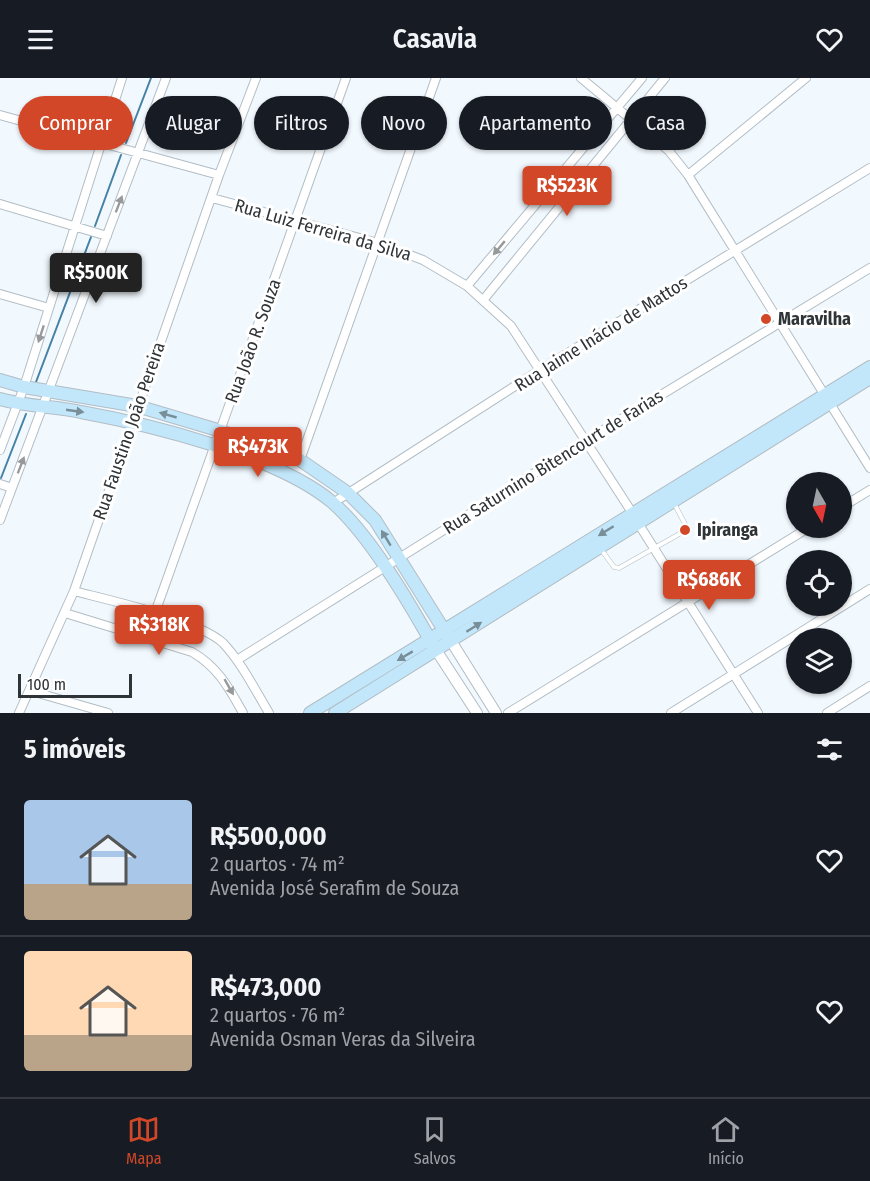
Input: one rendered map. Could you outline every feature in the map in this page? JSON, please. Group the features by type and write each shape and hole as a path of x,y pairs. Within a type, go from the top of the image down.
{"main road":[{"path":"310,713 433,645 599,548 636,519 673,501 827,399 870,367"},
{"path":"448,636 827,399 870,378"},
{"path":"0,380 50,392 137,406 221,430 300,460 348,493 375,520 448,636"},
{"path":"0,399 43,408 79,411 214,446 280,470 310,485 333,503 358,530 433,645"},
{"path":"335,713 433,645"}],"street":[{"path":"116,96 122,78"},
{"path":"0,520 50,392 166,78"},
{"name":"Rua Faustino João Pereira","path":"19,713 66,613 219,175 256,78"},
{"name":"Rua João R. Souza","path":"146,638 346,78"},
{"path":"300,460 436,78"},
{"path":"581,78 624,113"},
{"path":"467,286 642,78"},
{"path":"650,96 665,78"},
{"path":"688,176 806,78"},
{"path":"0,115 18,120"},
{"path":"484,299 624,126"},
{"path":"0,450 24,387 99,150"},
{"path":"125,150 219,175"},
{"path":"668,150 688,176 781,322 870,468"},
{"name":"Rua Jaime Inácio de Mattos","path":"333,503 540,370 870,168"},
{"path":"548,190 562,202"},
{"name":"Rua Luiz Ferreira da Silva","path":"212,198 378,243 423,260 484,299 511,326 587,440 758,713"},
{"path":"0,204 107,236"},
{"name":"Rua Saturnino Bitencourt de Farias","path":"237,660 587,440 870,268"},
{"path":"0,294 49,308"},
{"path":"0,484 12,488"},
{"path":"852,501 870,490"},
{"path":"508,713 792,538"},
{"path":"671,713 870,589"},
{"path":"74,591 155,613 201,630 221,641 237,660 269,713"},
{"path":"66,613 192,652 208,662 222,676 243,713"},
{"path":"448,636 496,713"},
{"path":"433,645 477,713"},
{"path":"827,713 870,686"},
{"path":"31,691 108,713"}],"lane":[{"path":"599,548 614,567 619,568 681,533 684,527 673,501"}],"waterway":[{"path":"133,125 151,78"},
{"path":"95,226 121,155"},
{"path":"36,382 91,237"},
{"path":"1,478 26,414"}],"place":[{"name":"Maravilha","path":"766,319"},
{"name":"Ipiranga","path":"685,530"}]}
